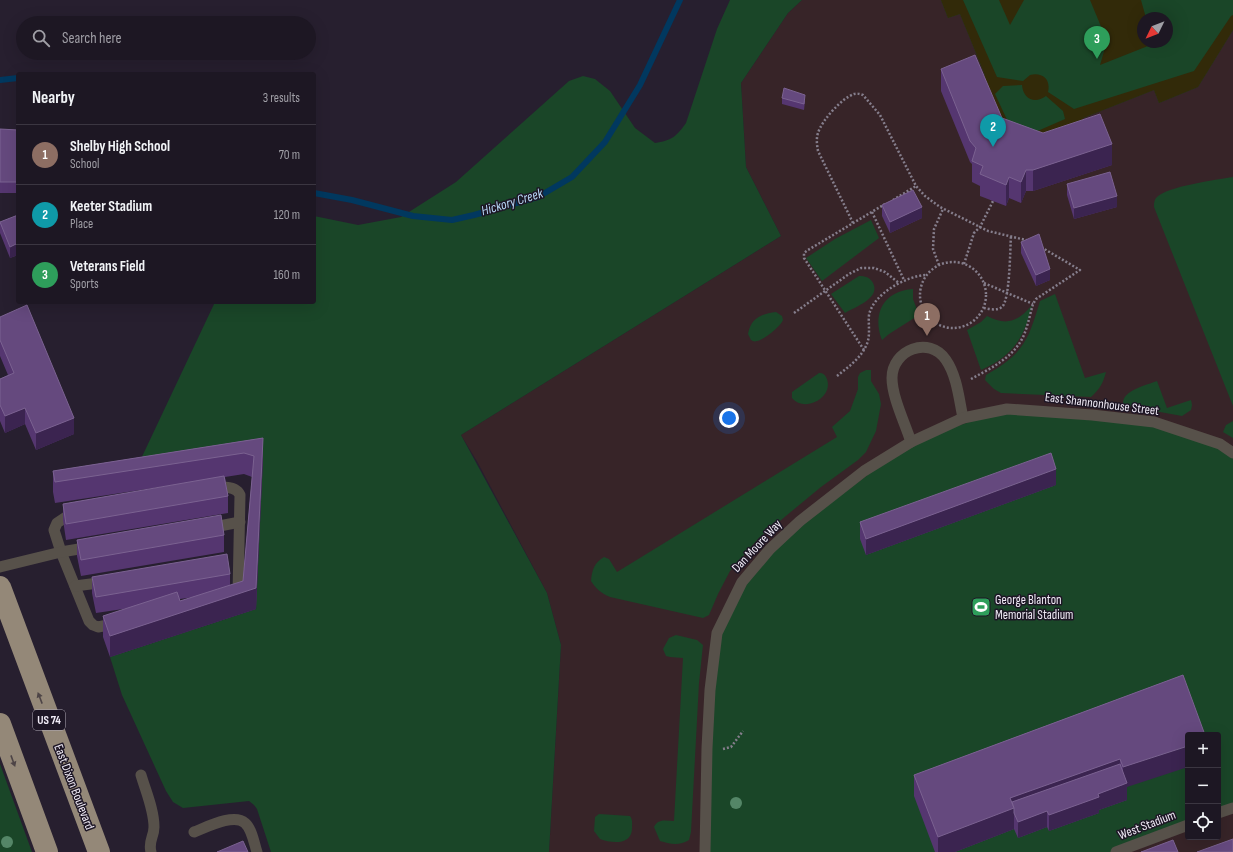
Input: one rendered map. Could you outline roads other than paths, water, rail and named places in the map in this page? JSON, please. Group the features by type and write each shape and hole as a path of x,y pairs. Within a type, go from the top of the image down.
{"highway":[{"name":"East Dixon Boulevard","path":"0,587 32,677 99,852"},
{"path":"0,724 47,852"}],"lane":[{"path":"911,442 893,387 892,370 902,356 910,350 924,346 930,347 946,358 951,368 963,418"},
{"name":"East Shannonhouse Street","path":"963,418 1007,409 1092,415 1154,422 1220,444 1233,453"},
{"name":"Dan Moore Way","path":"705,852 707,748 710,690 717,633 742,582 770,549 800,521 864,471 911,442 963,418"},
{"path":"222,487 231,487 239,492 240,495 240,522 235,562 238,594 237,598 234,600 98,628 92,625 89,621 60,552 54,530 55,526 60,520 66,517 222,487"},
{"path":"201,529 240,522"},
{"path":"0,567 60,552 100,545"},
{"path":"75,586 114,580"},
{"path":"141,775 153,813 154,829 150,841 149,851"},
{"path":"1221,812 1233,808"},
{"path":"194,832 230,819 238,819 246,824 257,852"},
{"name":"West Stadium","path":"1116,852 1185,826"}],"waterway":[{"name":"Hickory Creek","path":"316,193 352,200 413,216 452,220 538,197 572,177 605,142 640,85 680,0"},
{"name":"Hickory Creek","path":"0,80 16,78"}],"place":[{"name":"Veterans Field","path":"1097,59"},
{"name":"Keeter Stadium","path":"993,147"},
{"name":"Shelby High School","path":"927,336"},
{"name":"George Blanton Memorial Stadium","path":"981,607"}]}
